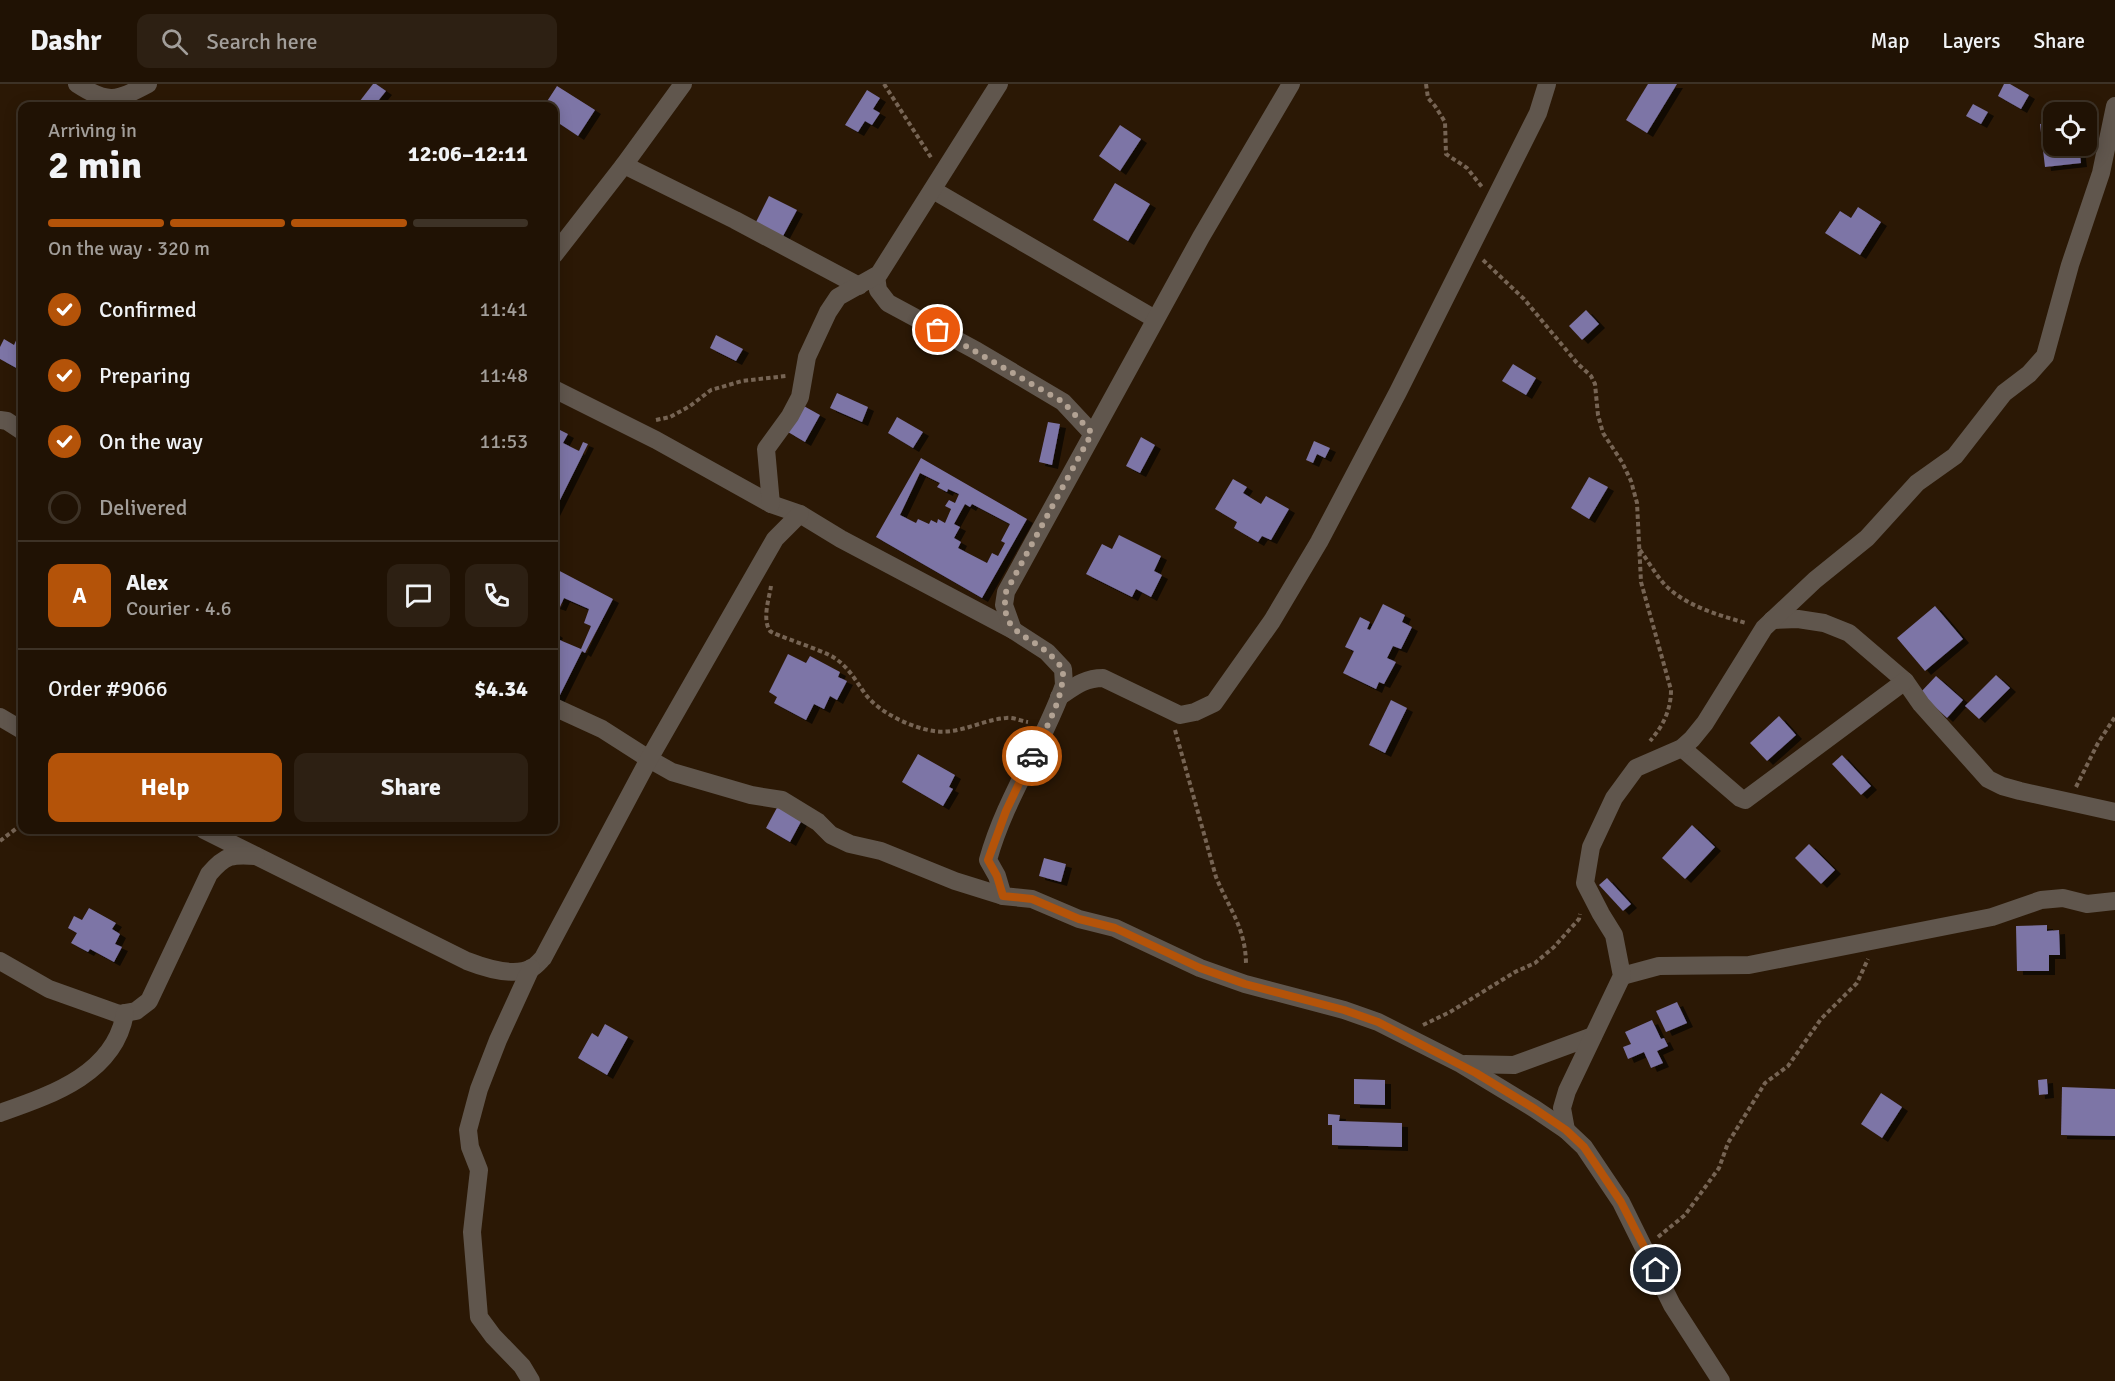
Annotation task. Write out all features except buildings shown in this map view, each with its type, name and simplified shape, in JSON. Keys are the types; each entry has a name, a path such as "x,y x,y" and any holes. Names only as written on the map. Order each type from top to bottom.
{"street":[{"path":"77,84 104,102"},
{"path":"108,102 148,84"},
{"path":"558,250 683,84"},
{"path":"771,504 766,449 790,416 800,397 807,357 828,312 838,297 876,276 999,84"},
{"path":"1013,630 1004,605 1006,592 1201,237 1291,84"},
{"path":"1059,697 1081,682 1103,678 1180,715 1195,712 1214,703 1272,621 1319,542 1367,452 1538,113 1547,84"},
{"path":"1566,1130 1562,1108 1567,1091 1622,976 1614,935 1585,883 1591,847 1614,798 1635,768 1682,748 1705,723 1768,624 1815,580 1867,538 1917,483 1955,456 2004,393 2029,374 2045,356 2070,265 2108,178 2115,106"},
{"path":"624,165 735,220 859,286"},
{"path":"938,182 1155,319"},
{"path":"876,276 878,290 888,303 977,351 1063,402 1092,433"},
{"path":"558,391 634,429 771,504 800,514 841,539 1013,630 1047,652 1063,669 1064,685 1006,811 988,860 997,876 1003,896"},
{"path":"0,420 7,421 18,428"},
{"path":"531,1381 522,1366 493,1336 479,1317 472,1232 478,1170 470,1147 468,1130 479,1089 498,1040 531,968 543,958 649,759 775,539 800,514"},
{"path":"1768,624 1798,619 1824,623 1849,633 1905,681 1921,704 1988,780 2020,791 2115,812"},
{"path":"1682,748 1744,800 1905,681"},
{"path":"558,709 602,729 672,772 751,795 782,800 818,822 831,835 850,844 881,851 955,881 1003,896 1032,899 1079,919 1115,928 1200,968 1245,984 1344,1010 1378,1022 1461,1064 1535,1109 1566,1130 1584,1147 1621,1202 1672,1305 1721,1381"},
{"path":"0,717 18,728"},
{"path":"212,834 467,961 490,970 512,971 531,968"},
{"path":"0,962 49,988 103,1009 119,1014 136,1011 149,1001 209,874 220,860 236,855 258,856"},
{"path":"1622,976 1659,966 1749,965 1992,917 2041,900 2063,898 2087,904 2115,901"},
{"path":"0,1113 70,1086 90,1071 116,1040 123,1025 125,1012"},
{"path":"1461,1064 1514,1065 1593,1036"}],"path":[{"path":"884,84 938,182"},
{"path":"1426,84 1428,98 1444,122 1446,154 1467,168 1493,202"},
{"path":"1470,249 1524,299 1577,363 1591,376 1595,384 1598,415 1603,433 1631,481 1637,503 1641,582 1671,690 1671,704 1663,723 1643,749 1635,768"},
{"path":"634,429 670,417 690,406 711,390 742,381 795,374 806,368"},
{"path":"1640,550 1665,584 1680,598 1726,618 1768,624"},
{"path":"772,580 766,616 768,628 774,634 809,645 847,667 867,696 884,711 934,731 959,730 1008,717 1047,724"},
{"path":"1170,711 1215,877 1239,923 1246,951 1245,984"},
{"path":"2069,801 2098,742 2115,717"},
{"path":"0,841 18,827"},
{"path":"1405,1035 1450,1012 1515,972 1535,963 1554,947 1579,919 1585,883"},
{"path":"1647,1252 1661,1233 1685,1215 1714,1176 1728,1143 1765,1083 1788,1066 1821,1019 1857,983 1876,940"}],"way so far":[{"path":"938,330 1063,402 1092,433 1006,592 1004,605 1013,630 1047,652 1063,669 1064,685 1032,756"}],"route":[{"path":"1032,756 1006,811 988,860 997,876 1003,896 1032,899 1079,919 1115,928 1200,968 1245,984 1344,1010 1378,1022 1413,1038 1476,1073 1566,1130 1584,1147 1621,1202 1656,1270"}]}
